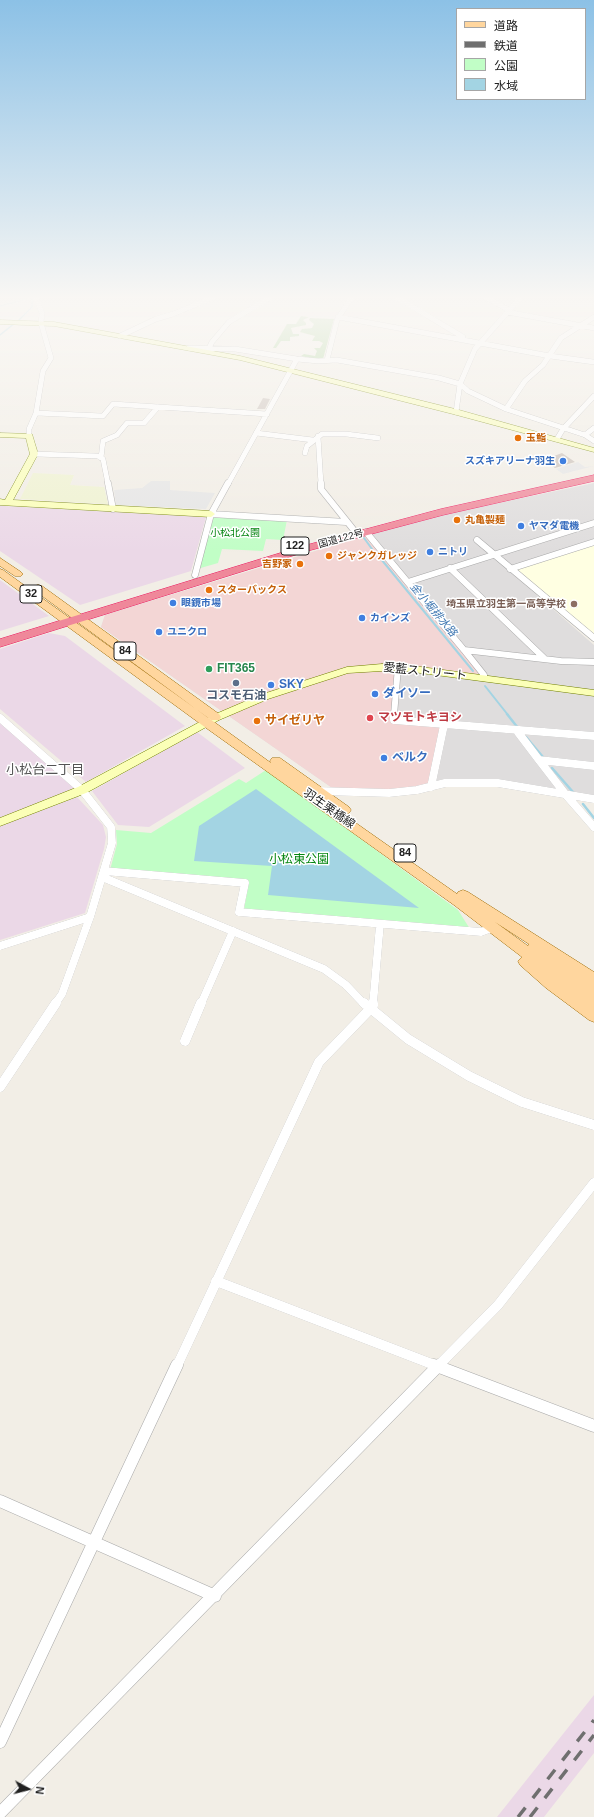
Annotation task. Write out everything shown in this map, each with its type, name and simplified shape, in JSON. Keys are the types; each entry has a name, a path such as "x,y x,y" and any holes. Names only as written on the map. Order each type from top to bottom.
{"highway":[{"name":"国道122号","path":"0,643 70,617 195,575 350,526 594,472"},
{"name":"国道122号","path":"0,636 366,532 492,500 594,478"}],"main road":[{"name":"32","path":"0,561 70,617"},
{"name":"32","path":"0,572 70,617"},
{"name":"羽生栗橋線","path":"70,617 461,899 594,991"},
{"name":"羽生栗橋線","path":"211,720 319,791 594,1003"},
{"path":"461,899 489,929 551,984 594,1016"},
{"path":"461,899 594,978"}],"street":[{"path":"41,383 36,413 29,429 29,436 34,454 4,502 211,514 350,526"},
{"path":"195,575 211,514 285,383"},
{"path":"342,383 594,450"},
{"path":"456,383 460,384 473,394 506,409 585,435 594,441"},
{"path":"506,409 524,383"},
{"path":"456,412 460,384"},
{"path":"557,440 563,429 594,396"},
{"path":"36,413 99,417 105,415 113,404 267,414"},
{"path":"113,509 101,458 103,441 117,435 127,423 144,423 158,407"},
{"path":"585,435 594,428"},
{"path":"256,433 316,438"},
{"path":"0,434 29,436"},
{"path":"305,453 307,446 322,434 346,434 378,438"},
{"path":"316,438 321,489 350,526"},
{"path":"80,456 84,447"},
{"path":"34,454 98,456 101,458"},
{"path":"408,582 594,523"},
{"path":"366,532 464,650 484,675 484,678"},
{"path":"477,540 594,638"},
{"path":"510,569 594,542"},
{"path":"450,568 545,659"},
{"path":"464,650 577,662 594,662"},
{"name":"愛藍ストリート","path":"0,822 82,790 211,720 264,697 347,670 382,667 398,668 594,693"},
{"path":"398,668 394,720 594,736"},
{"path":"0,718 82,790 111,827 112,844 90,917 62,994 0,1087"},
{"path":"431,787 444,725"},
{"path":"517,730 566,795 594,827"},
{"path":"540,760 594,766"},
{"path":"319,791 389,793 431,787 445,783 498,783 594,799"},
{"path":"103,874 245,883 239,912 481,932 489,929"},
{"path":"103,874 324,969 346,985 369,1009 408,1039 470,1076 522,1102 594,1125"},
{"path":"0,946 90,917"},
{"path":"0,1742 319,1062 372,1006 380,924"},
{"path":"185,1041 233,931"},
{"path":"0,1813 215,1596 498,1305 594,1183"},
{"path":"216,1280 594,1426"},
{"path":"0,1502 92,1544 215,1596"}],"shaded area":[{"path":"578,462 585,467 594,466 563,474 556,469"},
{"path":"33,473 74,475 70,485 104,487 108,504 20,499"},
{"path":"151,481 170,481 170,490 215,493 206,509 116,505 114,490 142,488"},
{"path":"594,483 594,540 506,568 594,645 594,799 498,783 338,792 101,627 105,615 365,536 446,514"},
{"path":"0,506 206,517 191,571 80,605 0,551"},
{"path":"368,535 484,678 398,668 394,720 442,725 431,787 417,790 338,792 101,627 105,615"},
{"name":"埼玉県立羽生第一高等学校","path":"594,543 594,639 512,569"},
{"path":"0,580 49,616 0,631"},
{"path":"49,633 65,636 185,726 86,782 0,709 0,649"},
{"path":"0,723 75,789 0,818"},
{"path":"197,732 245,768 149,827 118,825 92,791"},
{"path":"77,797 103,825 106,837 104,849 85,913 0,940 0,826"},
{"path":"594,1695 594,1753 544,1817 497,1817"}],"green space":[{"name":"小松北公園","path":"213,516 287,520 283,540 266,539 263,551 222,549 218,563 197,569"},
{"name":"小松東公園","path":"266,770 458,910 470,929 244,909 249,881 110,870 117,844 116,830 151,833 239,779 246,783"}],"water":[{"path":"256,789 419,908 268,895 272,866 194,861 199,826"}],"building":[{"path":"263,398 270,399 265,409 257,409"},
{"name":"スズキアリーナ羽生","path":"562,453 575,462 555,468 548,463 554,456"}],"waterway":[{"name":"金小堀排水路","path":"364,538 372,549"},
{"name":"金小堀排水路","path":"381,559 473,671"},
{"name":"金小堀排水路","path":"485,686 508,715"},
{"name":"金小堀排水路","path":"507,714 518,728"},
{"name":"金小堀排水路","path":"526,737 543,757"},
{"name":"金小堀排水路","path":"552,768 573,792"},
{"name":"金小堀排水路","path":"583,804 594,818"}],"railway":[{"path":"518,1817 594,1720"},
{"path":"530,1817 594,1735"}],"place":[{"name":"玉鮨","path":"518,438"},
{"name":"スズキアリーナ羽生","path":"563,461"},
{"name":"丸亀製麺","path":"457,520"},
{"name":"ヤマダ電機","path":"521,526"},
{"name":"ニトリ","path":"430,552"},
{"name":"ジャンクガレッジ","path":"329,556"},
{"name":"吉野家","path":"300,564"},
{"name":"スターバックス","path":"209,590"},
{"name":"眼鏡市場","path":"173,603"},
{"name":"埼玉県立羽生第一高等学校","path":"574,604"},
{"name":"カインズ","path":"362,618"},
{"name":"ユニクロ","path":"159,632"},
{"name":"FIT365","path":"209,669"},
{"name":"コスモ石油","path":"236,683"},
{"name":"SKY","path":"271,685"},
{"name":"ダイソー","path":"375,694"},
{"name":"マツモトキヨシ","path":"370,718"},
{"name":"サイゼリヤ","path":"257,721"},
{"name":"ベルク","path":"384,758"}],"district":[{"name":"小松台二丁目","path":"45,770"}]}
